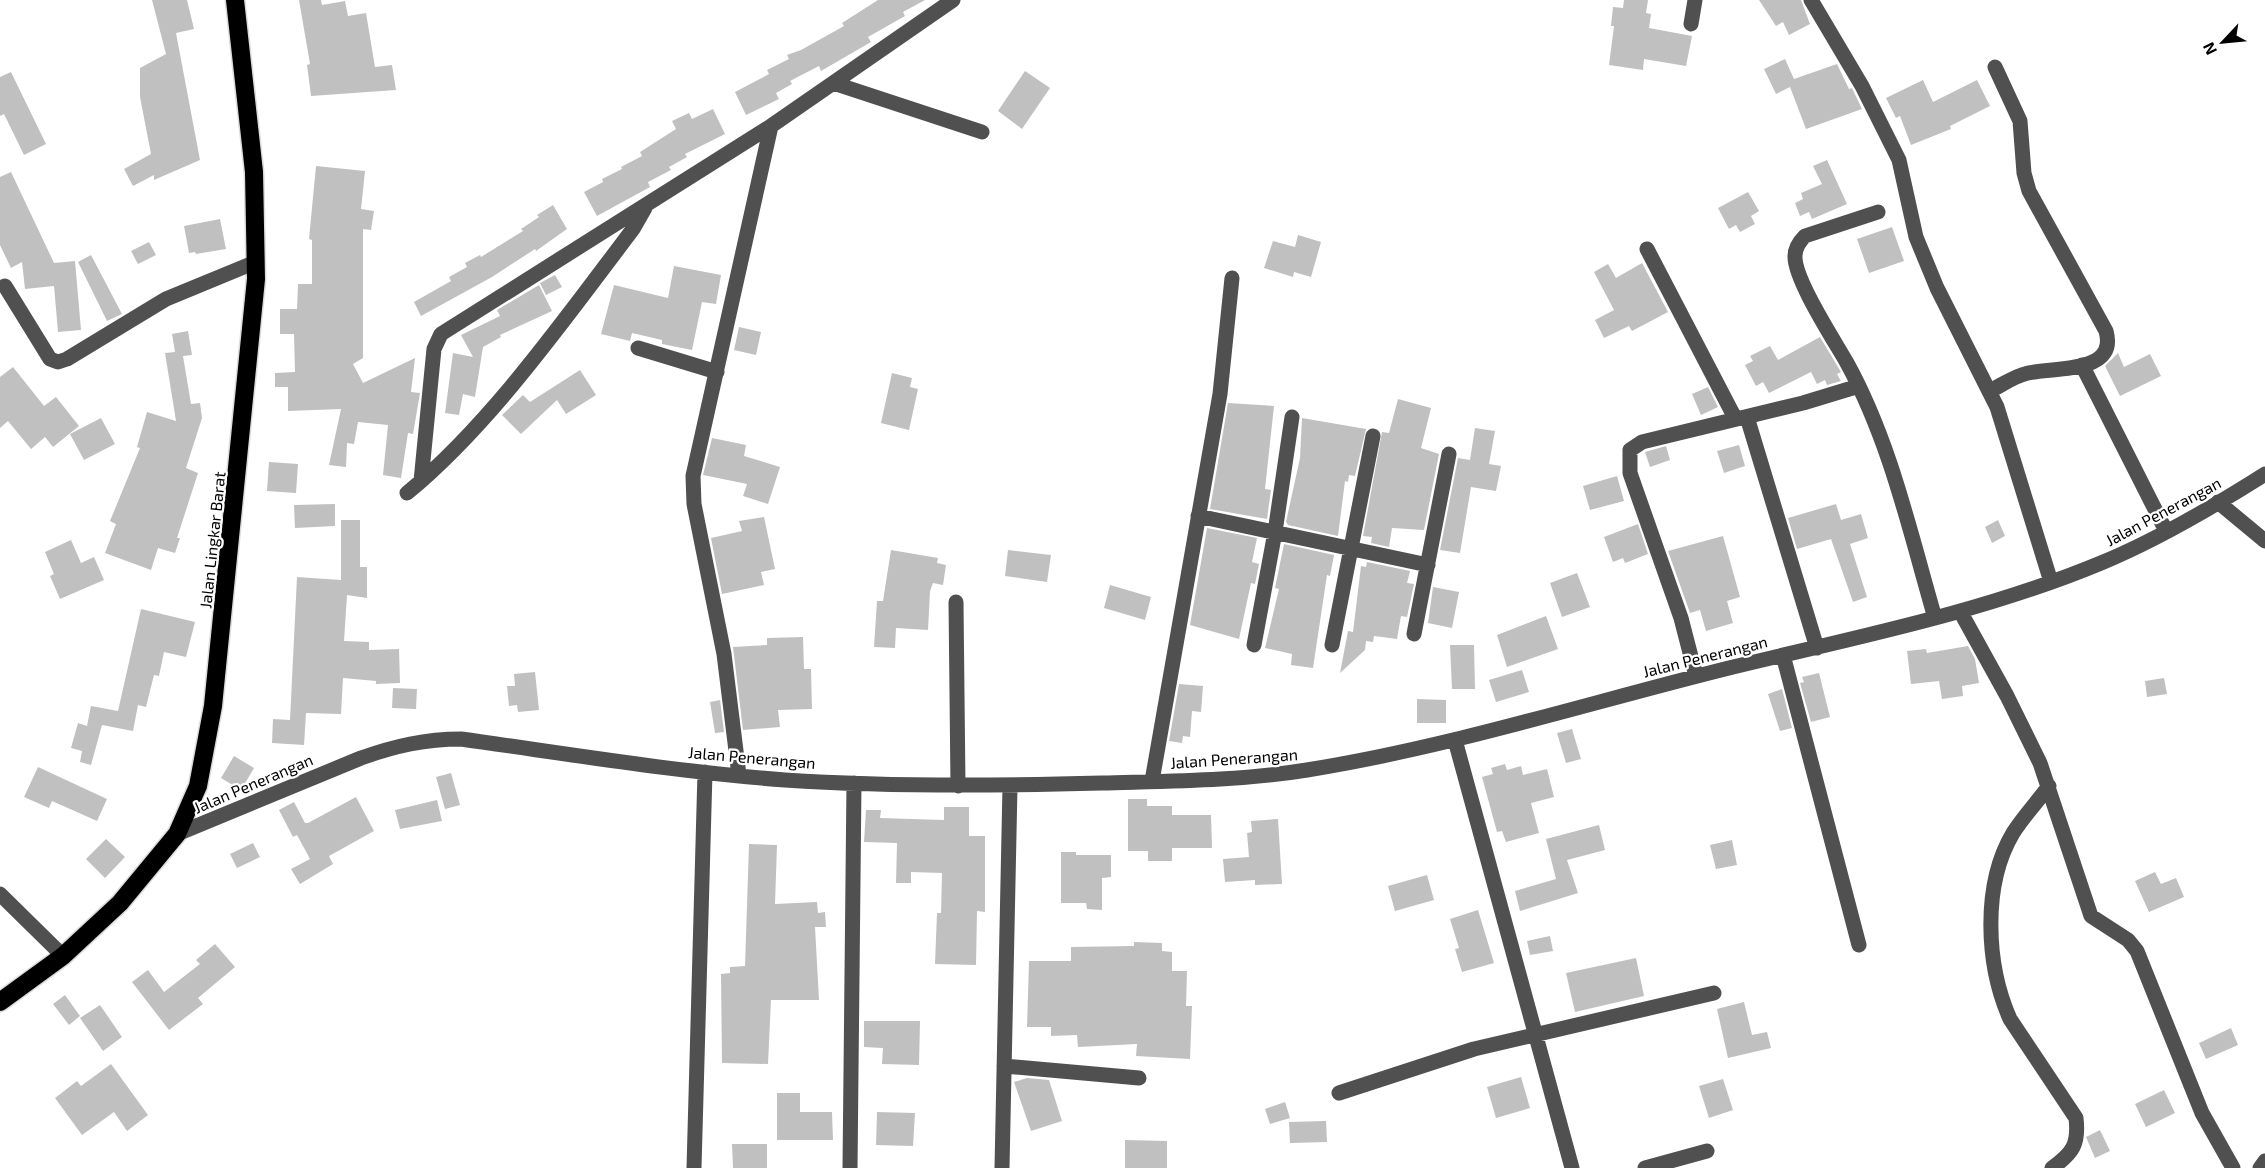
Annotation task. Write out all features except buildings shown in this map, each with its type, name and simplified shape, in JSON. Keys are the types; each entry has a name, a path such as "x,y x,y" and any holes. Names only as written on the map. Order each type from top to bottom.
{"highway":[{"name":"Jalan Lingkar Barat","path":"0,1002 63,956 120,903 177,834 198,786 213,706 245,411 256,262 254,172 235,0"}],"street":[{"path":"421,481 434,349 438,337 771,126 953,0"},
{"path":"1691,24 1695,0"},
{"path":"1811,0 1862,86 1892,145 1903,175 1916,237 1925,262 1990,391 2003,423 2051,582"},
{"path":"1990,391 2026,374 2091,364 2102,357 2108,338 2029,191 2024,173 2020,121 1995,67"},
{"path":"833,83 982,132"},
{"path":"740,775 724,654 694,504 693,476 771,126"},
{"path":"407,493 441,465 509,387 628,236 646,205"},
{"path":"1878,212 1805,236 1799,242 1794,257 1805,287 1859,386 1883,447 1935,618"},
{"path":"1647,249 1741,417 1817,648"},
{"path":"5,286 47,354 58,362 67,359 166,299 256,262"},
{"path":"1152,781 1220,394 1232,278"},
{"path":"638,348 717,372"},
{"path":"2082,365 2166,531"},
{"path":"1696,676 1681,618 1630,473 1630,450 1642,442 1859,386"},
{"path":"1254,645 1275,532 1292,417"},
{"path":"1332,645 1373,436"},
{"path":"1414,634 1449,454"},
{"name":"Jalan Penerangan","path":"177,834 361,758 390,748 435,739 461,739 705,772 854,783 1010,786 1218,780 1285,773 1455,740 1696,676 1960,611 2051,582 2103,562 2166,531 2265,474"},
{"path":"2218,502 2265,541"},
{"path":"1198,516 1428,565"},
{"path":"956,602 958,786"},
{"path":"1960,611 2007,696 2049,786 2091,916 2128,940 2137,951 2202,1113 2233,1168"},
{"path":"1783,655 1859,945"},
{"path":"1455,740 1534,1036 1572,1168"},
{"path":"694,1168 705,772"},
{"path":"850,1168 854,783"},
{"path":"1004,1165 1010,786"},
{"path":"2049,786 2013,834 1997,874 1990,915 1998,980 2004,1006 2010,1019 2076,1118 2078,1137 2073,1149 2052,1168"},
{"path":"0,894 63,956"},
{"path":"1339,1093 1442,1058 1714,993"},
{"path":"1004,1066 1139,1078"},
{"path":"1645,1168 1707,1151"},
{"path":"2260,1168 2265,1161"}]}
